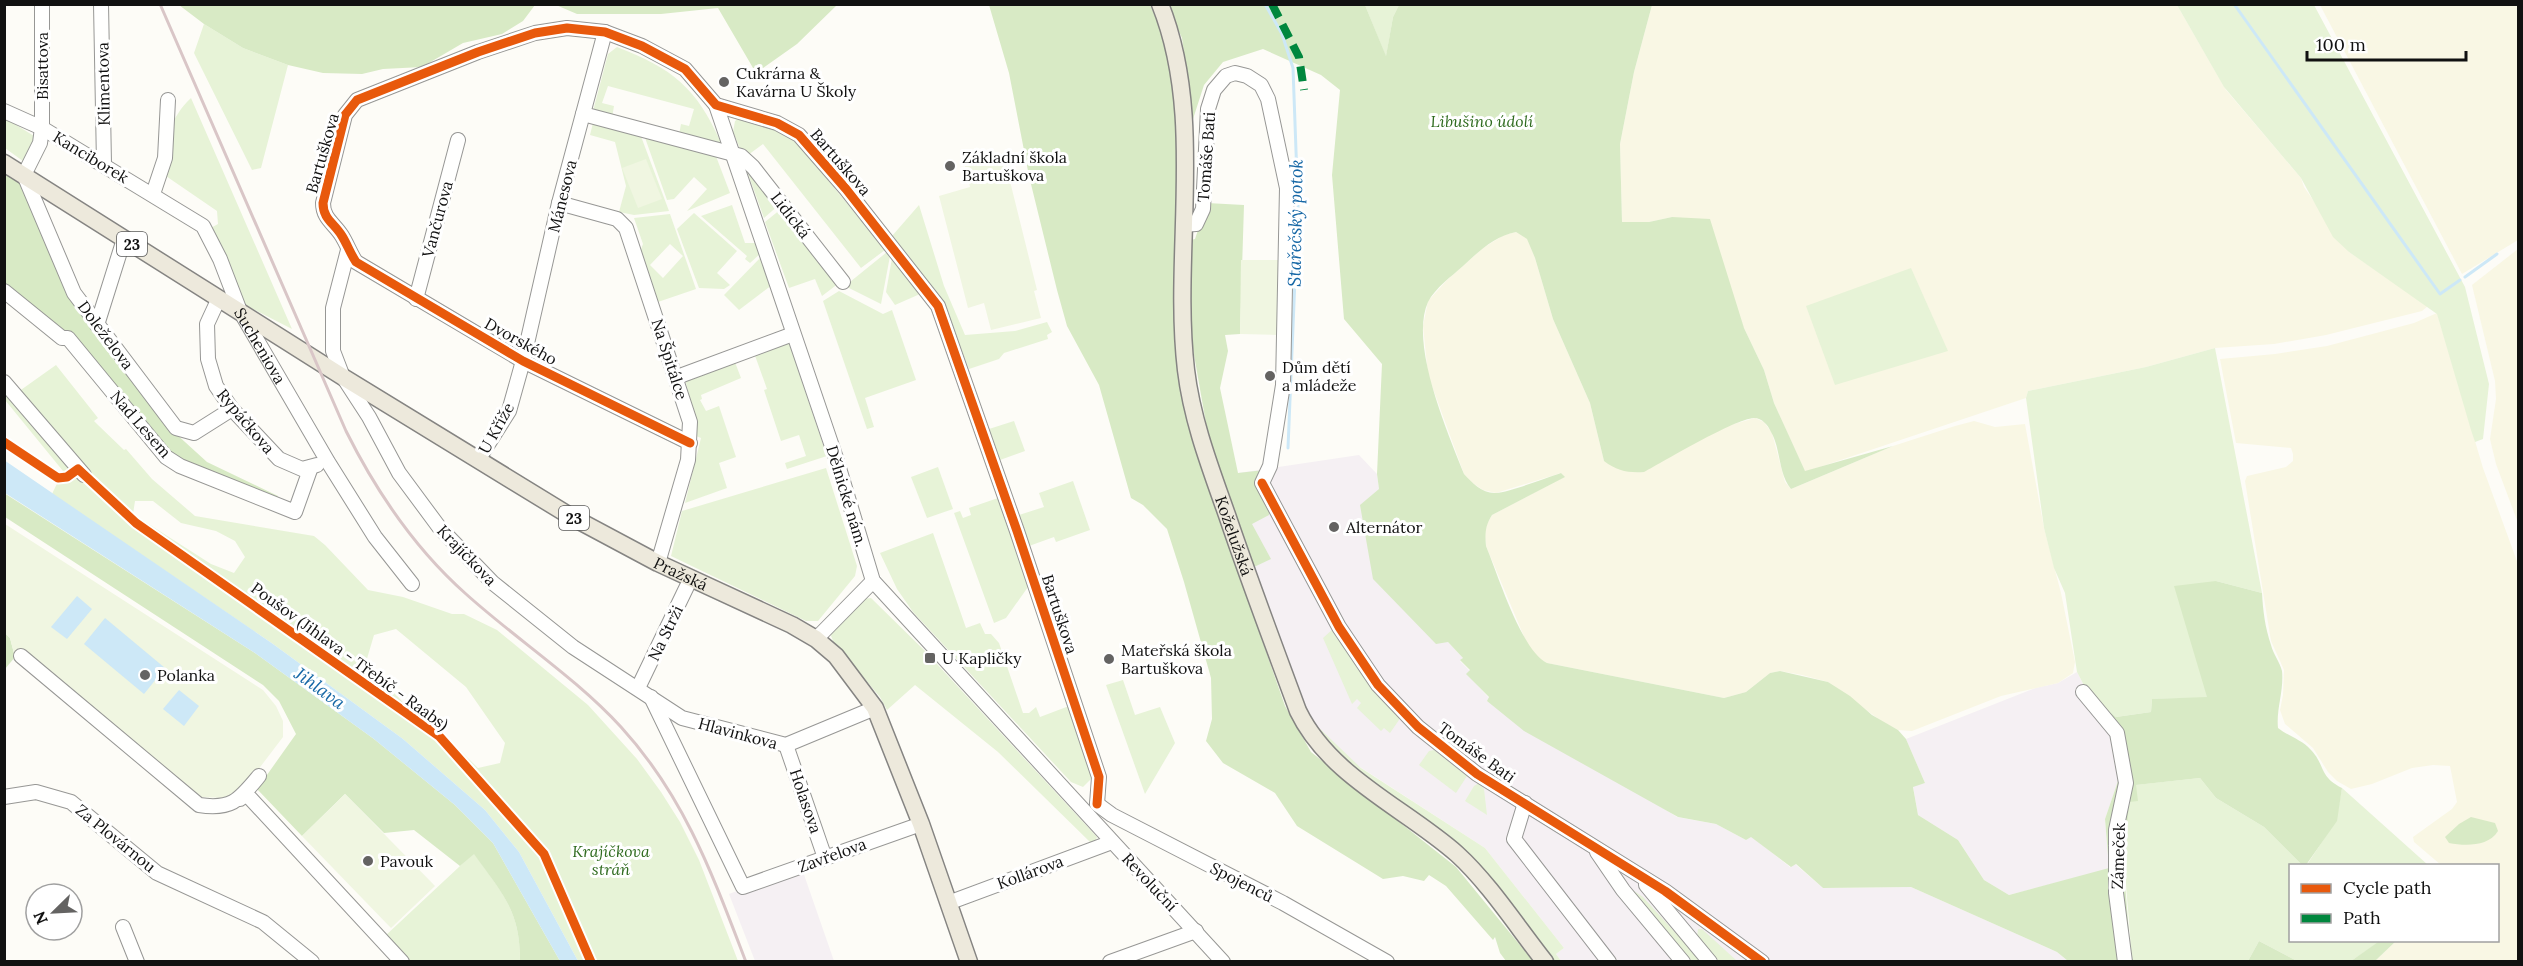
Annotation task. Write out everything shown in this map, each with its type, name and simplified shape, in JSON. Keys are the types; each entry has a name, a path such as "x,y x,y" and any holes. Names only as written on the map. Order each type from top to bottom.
{"main road":[{"name":"Koželužská","path":"1160,4 1172,42 1181,92 1185,170 1182,327 1194,412 1252,588 1302,721 1315,740 1344,768 1462,859 1545,962"},
{"name":"Sucheniova","path":"4,163 240,311"},
{"name":"Pražská","path":"240,311 570,516 658,563 767,612 816,639 836,656 850,671 875,708 921,824 969,962"}],"street":[{"name":"Bisattova","path":"42,4 46,131"},
{"name":"Klimentova","path":"101,4 104,164"},
{"name":"Bartuškova","path":"348,250 341,234 332,226 323,212 323,203 345,115 357,100 478,52 535,33 567,28 604,32 642,46 685,69 716,105 777,123 799,135 846,189 938,306 1017,531 1099,777 1097,804"},
{"name":"Mánesova","path":"524,362 559,203 604,32"},
{"name":"Tomáše Bati","path":"1184,225 1196,224 1203,209 1208,109 1214,90 1226,76 1235,73 1247,76 1261,85 1268,99 1287,188 1282,385 1270,466 1262,483 1339,627 1378,685 1441,747 1477,774 1665,891 1754,959"},
{"path":"153,194 165,158 168,100"},
{"name":"Lidická","path":"716,105 734,153"},
{"path":"4,111 46,131"},
{"name":"Lidická","path":"584,114 741,156 843,282"},
{"name":"Kanciborek","path":"24,175 46,131 153,194 203,226 220,259 240,311"},
{"name":"Vančurova","path":"416,299 458,140"},
{"name":"Dělnické nám.","path":"734,153 836,458 873,581"},
{"name":"Doleželova","path":"24,175 45,230 74,293 176,428 194,433 232,409"},
{"name":"Na Špitálce","path":"559,203 617,219 626,228 677,376 690,422 688,460 658,563"},
{"path":"96,325 124,239"},
{"name":"Dvorského","path":"348,250 356,262 524,362 690,443"},
{"name":"Krajíčkova","path":"348,250 333,308 333,351 343,377 369,417 399,473 438,527 493,583 573,647 638,688"},
{"name":"Nad Lesem","path":"4,291 62,338 68,338 166,457 180,466 296,512 311,467"},
{"name":"Rypáčkova","path":"219,298 207,324 208,358 216,386 232,409 279,459 302,469 328,462"},
{"name":"Sucheniova","path":"240,311 328,462 375,537 412,584"},
{"path":"677,376 794,334"},
{"name":"U Kříže","path":"478,460 509,411 524,362"},
{"path":"4,382 84,475"},
{"name":"Na Strži","path":"638,688 691,578"},
{"path":"816,639 873,581 1086,814 1097,804"},
{"path":"21,656 199,805 223,806 244,795 250,798 402,962"},
{"name":"Hlavinkova","path":"638,688 682,718 786,745 875,708"},
{"name":"Zámeček","path":"2083,692 2117,733 2126,783 2116,830 2116,893 2126,962"},
{"name":"Zavřelova","path":"651,697 743,887 921,824"},
{"name":"Holasova","path":"786,745 825,858"},
{"path":"240,799 259,776"},
{"name":"Za Plovárnou","path":"4,797 36,792 70,802 157,873 263,922 312,962"},
{"path":"1525,803 1514,839 1609,962"},
{"name":"Spojenců","path":"1097,804 1112,816 1283,903 1387,962"},
{"name":"Revoluční","path":"1086,814 1223,962"},
{"name":"Kollárova","path":"948,903 1112,842"},
{"path":"1592,845 1623,890 1683,962"},
{"name":"Tomáše Bati","path":"1639,876 1710,962"},
{"path":"123,927 137,962"},
{"path":"1110,962 1196,931"}],"shaded area":[{"path":"1652,5 2177,5 2226,90 2301,178 2304,187 2349,252 2428,306 2422,311 2326,335 2274,344 2215,348 2146,367 2028,391 2026,398 1805,472 1774,403 1764,370 1744,328 1672,217 1649,222 1622,223 1620,144 1634,72"},
{"path":"2320,5 2518,5 2518,240 2462,274"},
{"path":"1516,232 1527,238 1535,258 1553,319 1590,403 1604,461 1755,418 1764,422 1772,433 1785,482 1791,489 1893,446 1955,426 1974,421 1995,427 2025,424 2044,528 2061,593 2075,662 2073,673 2058,683 2001,696 1912,731 1898,730 1884,723 1828,682 1802,675 1780,671 1770,673 1746,692 1724,698 1547,663 1537,658 1527,644 1486,546 1485,533 1492,515 1564,477 1561,473 1496,493 1483,490 1471,482 1464,474 1428,375 1423,326 1428,301 1447,280 1483,248 1504,235"},
{"path":"2518,249 2518,523 2496,464 2490,439 2496,399 2495,381 2472,285"},
{"path":"2437,313 2483,468 2518,564 2518,961 2375,961 2395,942 2499,942 2499,864 2440,864 2414,842 2413,837 2452,809 2457,802 2450,766 2433,765 2412,768 2372,784 2351,789 2337,781 2328,772 2313,748 2285,724 2280,710 2284,670 2271,641 2245,481 2247,476 2286,467 2293,461 2293,454 2291,448 2236,443 2220,359 2327,346 2414,323"},
{"path":"1359,455 1377,474 1379,489 1448,642 1463,658 1460,661 1470,671 1467,674 1489,698 1677,817 1716,824 1746,840 1751,836 1790,867 1795,864 1823,888 1911,887 2057,952 2068,961 1561,961 1556,954 1564,948 1485,848 1357,765 1292,702 1256,598 1238,473"},
{"path":"2077,672 2110,736 2118,781 2105,819 2109,869 2009,895 1984,880 1958,840 1918,815 1913,786 1925,783 1906,739 2035,688 2058,683"},
{"path":"801,866 834,961 755,961 729,894"}],"green space":[{"path":"837,4 797,44 756,73 718,8 661,14 577,14 556,5"},
{"path":"179,5 535,5 523,21 502,34 463,43 422,67 383,69 362,74 323,73 288,65 243,48 204,24"},
{"path":"989,5 1150,5 1166,42 1177,120 1175,277 1206,479 1285,706 1311,752 1456,867 1533,961 1506,961 1500,953 1495,937 1493,940 1446,886 1429,875 1424,881 1403,876 1383,879 1297,826 1275,793 1223,763 1206,741 1212,719 1211,678 1184,582 1167,529 1143,505 1131,498 1099,385 1067,326 1029,176 1009,73"},
{"name":"Libušino údolí","path":"1167,5 1365,5 1386,56 1393,17 1399,5 1652,5 1634,72 1620,144 1622,222 1649,222 1672,217 1710,219 1744,328 1764,370 1774,403 1805,471 1893,446 1791,489 1784,476 1777,446 1770,429 1762,421 1754,418 1731,425 1644,472 1628,472 1613,467 1604,461 1590,403 1553,319 1527,239 1516,232 1494,241 1449,278 1431,297 1423,320 1423,341 1441,413 1464,474 1471,481 1482,490 1496,493 1519,488 1561,473 1565,477 1492,515 1486,534 1486,546 1511,610 1519,628 1537,655 1547,663 1724,698 1746,692 1770,673 1780,671 1828,682 1850,696 1872,715 1898,730 1906,739 1925,783 1913,787 1918,815 1958,840 1984,880 2009,895 2109,868 2105,819 2118,781 2110,736 2089,695 2116,717 2151,712 2152,699 2207,697 2174,586 2216,581 2262,593 2267,632 2282,671 2278,728 2307,746 2329,779 2342,788 2337,821 2307,864 2301,864 2264,827 2216,798 2200,778 2136,785 2138,801 2129,802 2124,871 2131,957 2134,961 2068,961 2057,952 1911,887 1823,888 1796,864 1791,867 1751,837 1746,840 1716,824 1678,817 1524,731 1487,701 1489,697 1466,674 1470,670 1460,660 1463,658 1448,642 1436,644 1373,579 1360,505 1379,489 1377,474 1382,364 1344,319 1332,175 1340,90 1321,75 1263,49 1223,62 1204,85 1193,119 1182,38"},
{"path":"1365,5 1399,5 1393,17 1386,57"},
{"path":"2177,5 2314,5 2465,287 2489,384 2483,439 2475,442 2437,314 2349,252 2333,237 2301,178 2224,87"},
{"path":"204,24 243,48 288,65 261,168 252,170 194,53"},
{"path":"617,47 653,63 681,82 702,108 721,143 679,135 681,124 689,126 694,109 608,86 602,103 614,106 612,118 593,111 608,54"},
{"path":"191,98 292,329 245,305 209,229 218,224 217,211 163,174 164,153 169,133 178,114"},
{"path":"5,118 42,141 27,164 5,148"},
{"path":"739,118 772,127 787,135 800,146 885,250 861,268 763,144 744,158 733,132 735,121"},
{"path":"594,119 639,131 669,211 634,215 619,212 626,186 615,142 590,135"},
{"path":"643,132 714,151 730,193 687,211 707,189 694,177 674,199 667,200"},
{"path":"1003,153 1037,290 1034,291 1041,318 991,330 984,303 968,308 939,196 970,187 964,162"},
{"path":"646,159 662,199 638,208 622,168"},
{"path":"746,168 780,204 764,218"},
{"path":"4,173 18,181 25,189 100,336 97,338 121,369 125,367 163,422 207,462 278,496 276,499 181,461 164,447 63,333 5,285"},
{"path":"1207,203 1244,205 1240,334 1225,335 1228,351 1220,388 1238,473 1264,470 1269,494 1269,515 1252,524 1271,559 1254,567 1210,446 1190,332 1190,240 1195,239"},
{"path":"732,205 745,243 757,243 761,253 750,263 745,259 747,256 701,216"},
{"path":"919,205 944,286 965,335 1015,331 1047,322 1052,332 1047,335 1048,339 1004,353 999,359 969,369 944,307 892,236"},
{"path":"781,209 839,283 822,296 815,279 789,288 765,222"},
{"path":"694,213 737,251 717,273 730,285 724,289 699,288 677,229"},
{"path":"670,214 696,289 655,303 639,255 643,244 634,218","holes":["670,244 683,256 663,278 650,265"]},
{"path":"887,252 890,256 881,304 845,286"},
{"path":"762,256 772,285 739,310 724,295"},
{"path":"892,258 920,294 895,305 886,292"},
{"path":"1241,260 1279,260 1277,335 1240,334"},
{"path":"1911,268 1948,351 1835,385 1806,306"},
{"path":"839,291 883,314 892,310 916,380 865,398 874,427 867,429 823,301"},
{"path":"785,341 789,343 827,456 787,469 785,463 806,456 799,435 781,441 764,390 767,389 753,350"},
{"path":"2215,348 2262,593 2216,581 2207,698 2152,699 2151,712 2116,717 2089,695 2077,672 2065,593 2054,568 2044,528 2026,398 2028,391 2146,367"},
{"path":"733,357 741,378 701,395 700,400 706,411 719,406 736,457 719,463 727,488 685,503 701,438 696,436 696,422 685,379"},
{"name":"Krajíčkova stráň","path":"56,365 98,418 94,421 124,450 126,449 152,479 195,516 314,536 368,590 403,597 452,614 464,614 497,630 588,705 637,759 680,822 699,860 738,961 578,961 519,852 485,810 403,739 273,644 52,494 63,471 5,400 4,374 18,392","holes":["135,501 153,501 181,523 216,531 235,541 245,557 234,573 211,564 133,514","396,629 466,687 505,743 500,763 478,768 436,727 410,710 366,662 374,635"]},
{"path":"1014,421 1025,451 1000,460 989,429"},
{"path":"938,467 953,509 927,518 911,477"},
{"path":"826,468 857,566 855,576 818,621 806,621 671,556 682,511"},
{"path":"1073,481 1090,530 1056,542 1054,537 1029,546 1019,515 1044,507 1039,493"},
{"path":"4,493 255,653 374,739 455,805 493,843 560,961 520,961 517,928 508,903 474,854 460,866 414,830 384,833 345,794 302,836 257,789 296,734 279,701 263,685 5,517"},
{"path":"998,498 1028,587 1006,618 994,623 954,513 960,511 963,518 971,515 969,508"},
{"name":"Polanka","path":"5,524 263,690 276,706 283,721 283,737 245,787 231,798 198,797 15,657 10,638 5,633"},
{"path":"933,533 966,628 980,623 985,634 991,634 999,643 1023,713 1029,713 1036,707 1040,717 1069,706 1092,773 1091,779 1083,787 1071,782 913,612 897,589 880,553"},
{"path":"871,598 924,650 1097,837 1095,843 1090,842 998,752 915,685 887,710 880,697 834,643 831,636 834,627 861,599"},
{"path":"1333,629 1399,716 1399,720 1390,733 1384,728 1381,731 1357,708 1361,703 1357,699 1352,704 1323,638"},
{"path":"5,633 10,638 15,657 5,669"},
{"path":"1123,680 1135,715 1160,707 1175,743 1145,794 1106,685"},
{"path":"1292,702 1361,768 1485,848 1564,948 1556,954 1561,961 1544,961 1461,861 1362,784"},
{"path":"1434,750 1467,776 1456,793 1419,765 1429,751"},
{"path":"2200,778 2216,798 2264,827 2301,864 2289,864 2289,942 2380,942 2351,961 2297,961 2259,941 2248,961 2134,961 2131,957 2125,849 2129,806 2135,785"},
{"path":"1479,783 1484,789 1487,815 1465,801 1474,786"},
{"path":"2342,788 2427,864 2307,864 2336,821"},
{"name":"Pavouk","path":"345,794 435,886 391,928 302,836"},
{"path":"2471,817 2495,823 2498,831 2482,843 2462,845 2449,843 2445,837"},
{"path":"474,853 508,903 517,928 520,961 408,961 385,936"},
{"path":"1625,885 1643,897 1701,961 1692,961"},
{"path":"1698,929 1702,929 1737,961 1719,961 1697,937"},
{"path":"2259,941 2297,961 2248,961"},
{"path":"2378,942 2395,942 2375,961 2351,961"}],"water":[{"name":"Jihlava","path":"4,460 273,644 403,739 485,810 519,852 578,961 560,961 493,843 455,805 374,739 255,653 5,493"},
{"path":"77,596 92,609 67,639 51,627"},
{"path":"105,618 165,668 144,694 84,644"},
{"path":"179,690 199,706 184,726 163,709"}],"waterway":[{"name":"Stařečský potok","path":"1265,4 1282,34 1293,68 1298,206 1288,448"},
{"path":"2234,4 2440,294 2460,280"},
{"path":"2465,277 2497,254"}],"railway":[{"path":"160,4 346,431 384,498 413,539 447,576 485,611 585,692 621,727 643,754 663,781 695,838 746,962"}],"marked path":[{"path":"1272,4 1299,57 1304,90"}],"cycle path":[{"path":"690,443 523,361 356,262 342,236 327,217 323,203 345,115 357,100 478,52 535,33 567,28 605,32 642,46 685,69 716,105 777,123 799,135 846,189 938,306 1017,531 1099,777 1097,804"},
{"name":"Poušov (Jihlava - Třebíč - Raabs)","path":"4,442 58,478 67,477 78,469 136,523 439,736 544,854 591,962"},
{"path":"1262,483 1339,627 1378,685 1418,727 1477,774 1665,891 1762,962"}],"place":[{"name":"Cukrárna & Kavárna U Školy","path":"724,82"},
{"name":"Základní škola Bartuškova","path":"950,166"},
{"name":"Dům dětí a mládeže","path":"1270,376"},
{"name":"Alternátor","path":"1334,527"},
{"name":"U Kapličky","path":"930,658"},
{"name":"Mateřská škola Bartuškova","path":"1109,659"},
{"name":"Polanka","path":"145,675"},
{"name":"Pavouk","path":"368,861"}]}
